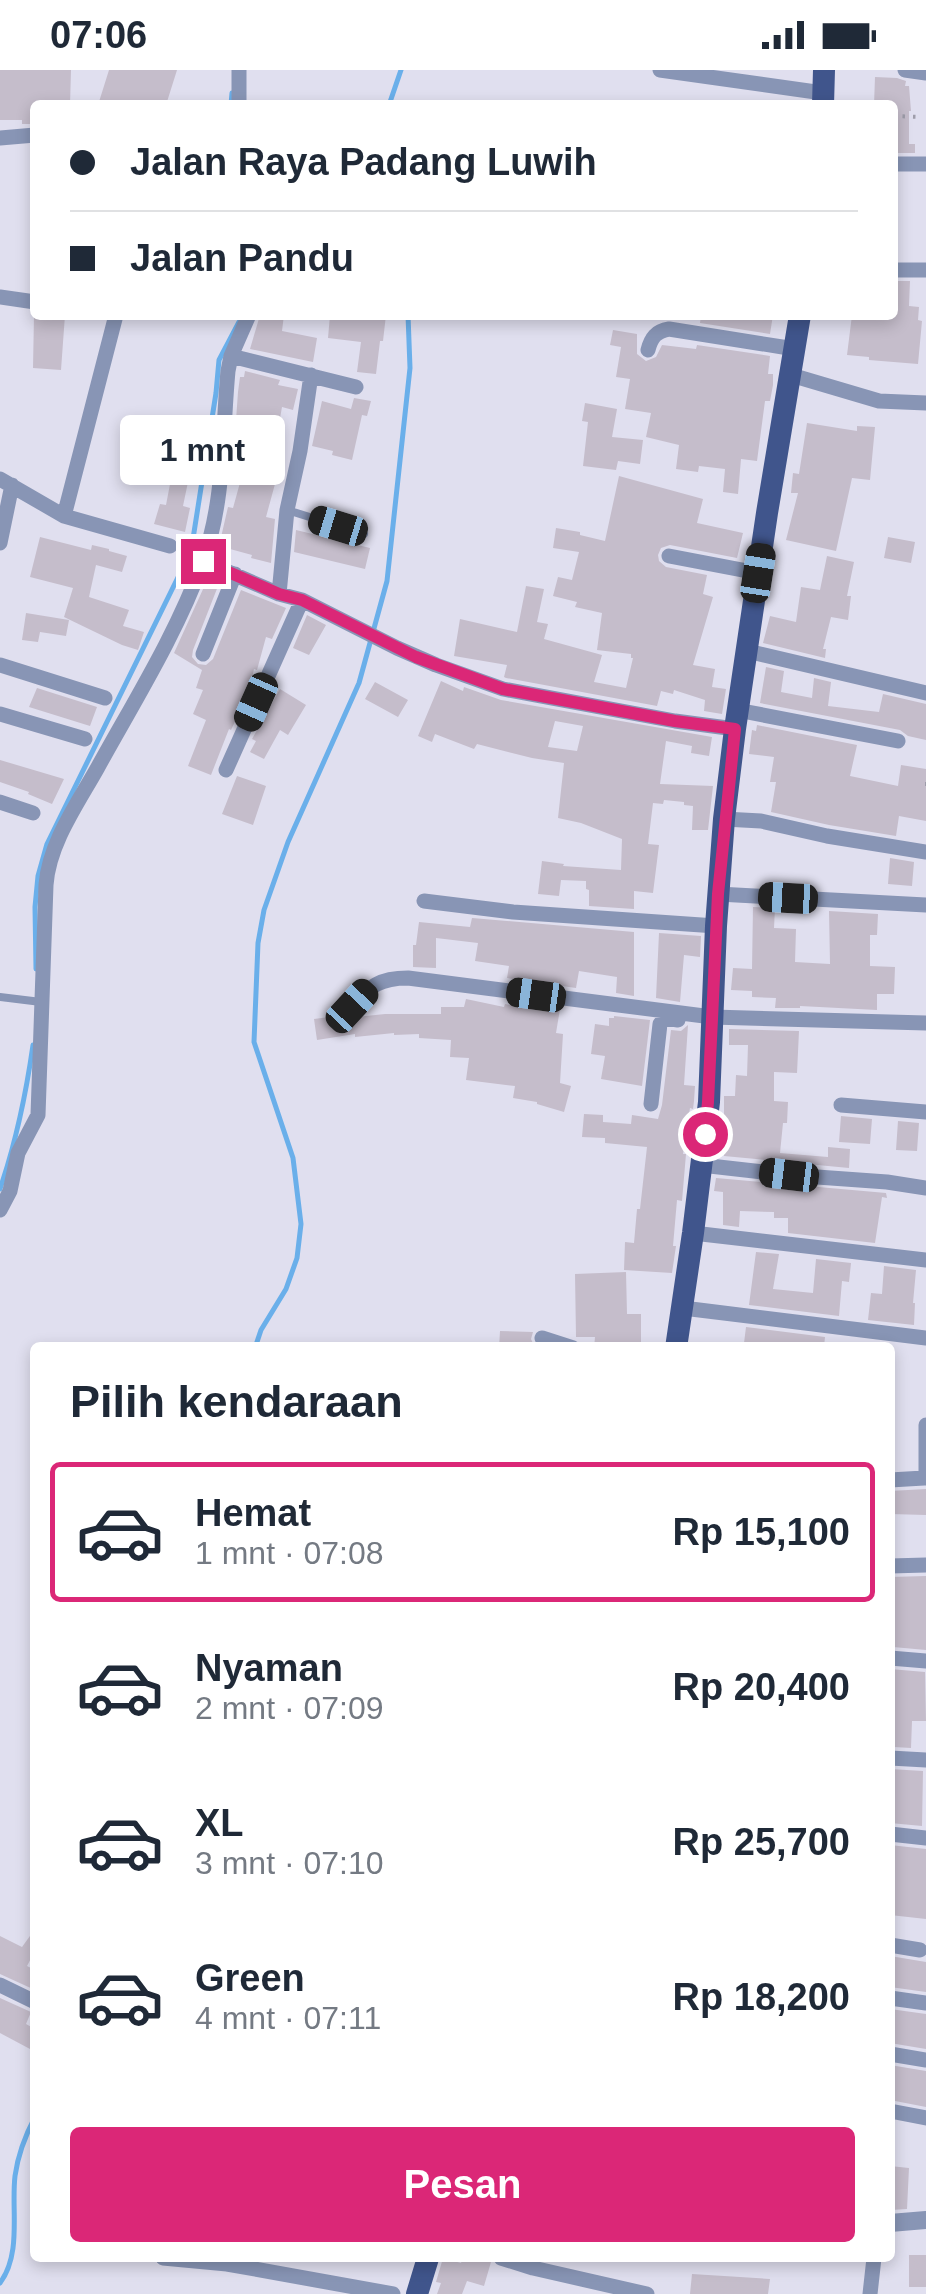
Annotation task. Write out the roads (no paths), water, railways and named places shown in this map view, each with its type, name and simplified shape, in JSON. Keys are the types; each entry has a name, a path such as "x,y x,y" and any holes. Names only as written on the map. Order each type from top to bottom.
{"main road":[{"path":"677,1342 708,1102 724,819 758,573 799,320"},
{"path":"416,2294 427,2262"}],"street":[{"path":"239,70 240,100"},
{"path":"660,70 823,89"},
{"path":"905,70 926,73"},
{"path":"0,138 30,135"},
{"path":"898,164 926,164"},
{"path":"898,270 926,270"},
{"path":"0,298 30,301"},
{"path":"64,516 115,320"},
{"path":"0,1210 10,1191 18,1153 38,1115 39,1002 50,859 176,622 203,561 222,468 231,356 247,320"},
{"path":"648,350 660,330 669,329 795,348"},
{"path":"231,356 356,388"},
{"path":"279,594 287,510 310,375"},
{"path":"791,375 879,400 926,403"},
{"path":"0,543 6,482 64,516 170,546"},
{"path":"669,556 758,573"},
{"path":"203,561 302,600 423,660 503,689 675,721 736,719 898,741"},
{"path":"203,654 235,574"},
{"path":"226,770 302,600"},
{"path":"748,651 926,694"},
{"path":"0,665 105,698"},
{"path":"0,714 85,739"},
{"path":"0,802 33,813"},
{"path":"724,819 762,822 926,852"},
{"path":"718,894 926,905"},
{"path":"424,901 513,912 716,926"},
{"path":"352,1006 380,981 408,978 712,1021"},
{"path":"651,1104 662,1020 666,1018 926,1022"},
{"path":"841,1106 926,1112"},
{"path":"701,1165 926,1188"},
{"path":"693,1233 926,1260"},
{"path":"683,1308 926,1338"},
{"path":"542,1338 554,1342"},
{"path":"895,1480 925,1478 926,1426"},
{"path":"895,1566 926,1565"},
{"path":"895,1658 926,1660"},
{"path":"895,1758 926,1760"},
{"path":"895,1835 926,1838"},
{"path":"895,1946 920,1950"},
{"path":"0,1985 30,2000"},
{"path":"895,1999 926,2003"},
{"path":"895,2055 926,2060"},
{"path":"895,2112 926,2118"},
{"path":"895,2223 926,2220"},
{"path":"206,2262 393,2294"},
{"path":"870,2294 874,2262"},
{"path":"534,2263 647,2294"}],"lane":[{"path":"287,510 364,534"},
{"path":"0,997 39,1002"}],"waterway":[{"path":"391,100 401,70"},
{"path":"231,100 232,93"},
{"path":"257,1342 286,1289 297,1258 301,1224 293,1158 254,1042 258,943 264,910 288,842 359,683 387,581 410,368 408,320"},
{"path":"36,969 35,907 47,844 192,545 219,360 239,322"},
{"path":"0,1189 20,1118 33,1045"},
{"path":"0,2283 13,2245 16,2168 30,2128"}]}
